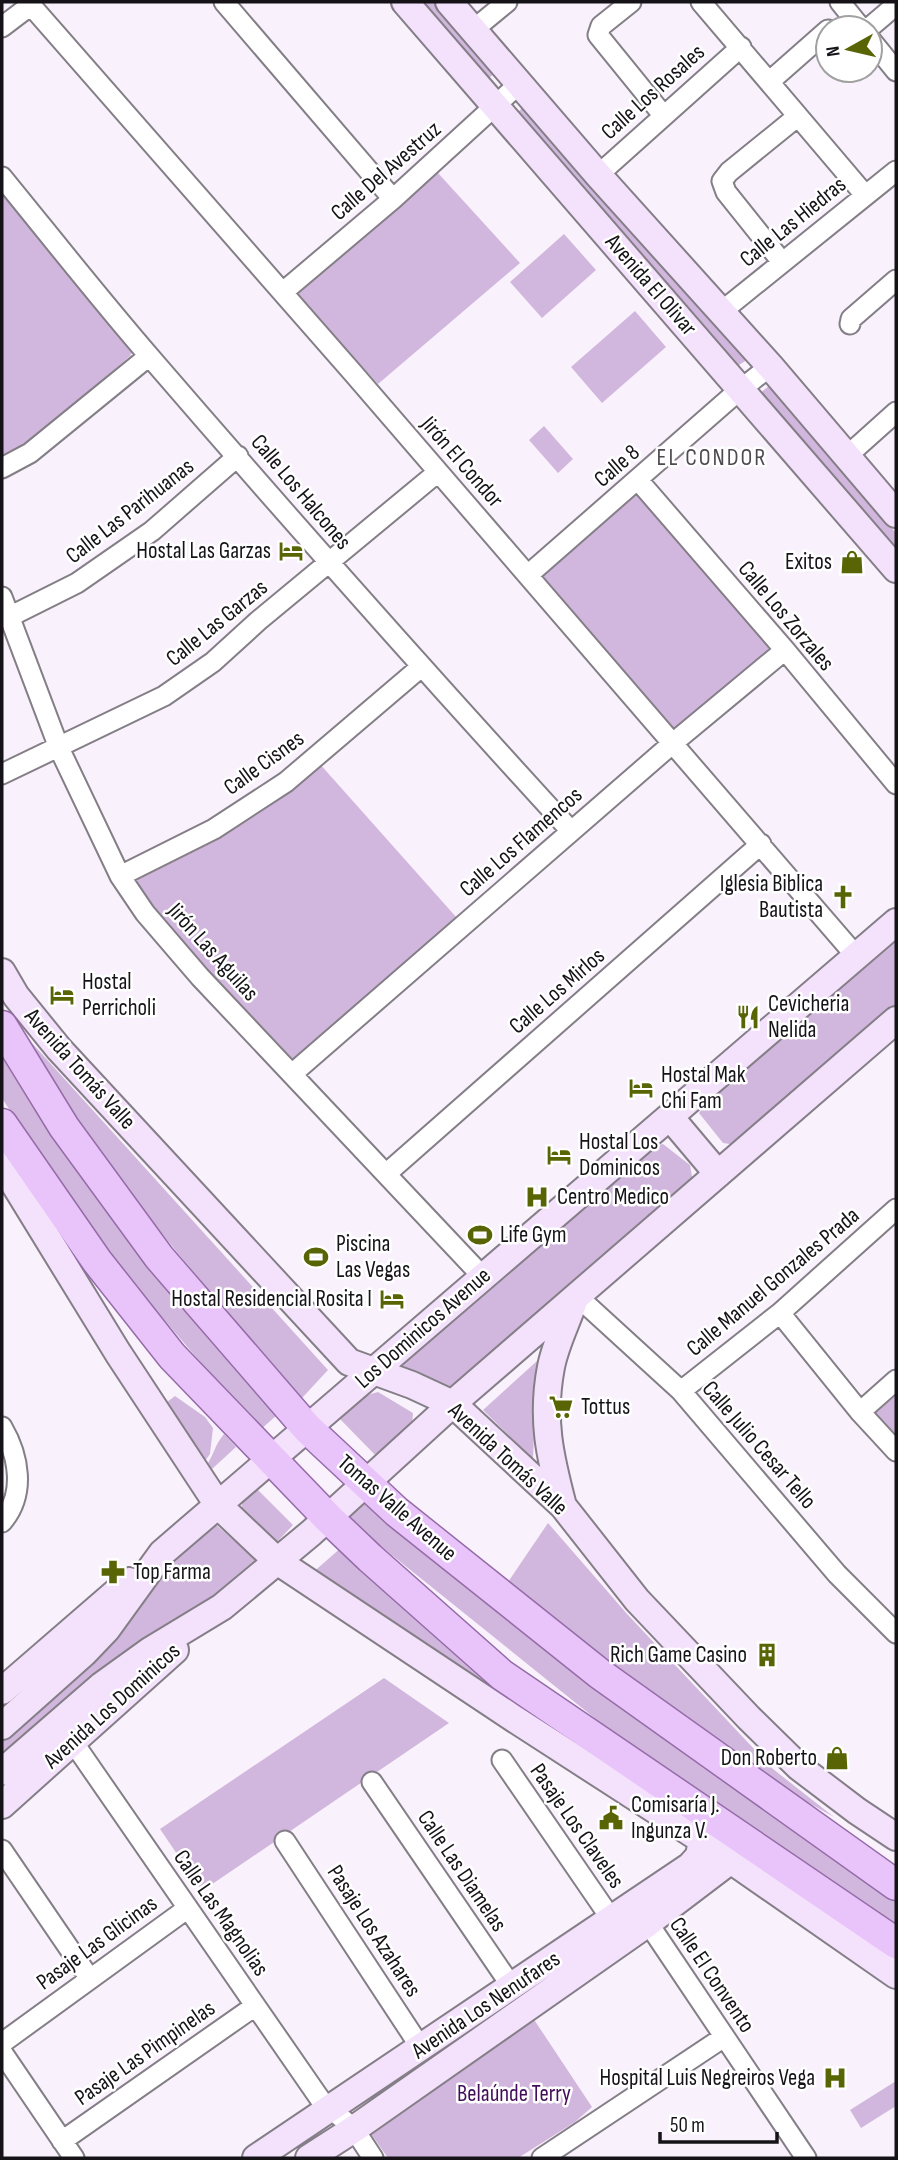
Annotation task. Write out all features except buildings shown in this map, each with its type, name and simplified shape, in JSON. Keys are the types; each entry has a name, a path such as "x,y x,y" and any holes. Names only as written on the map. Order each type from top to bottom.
{"main road":[{"name":"Avenida El Olivar","path":"405,2 896,569"},
{"name":"Avenida El Olivar","path":"449,2 598,175 770,366 896,514"},
{"name":"Los Dominicos Avenue","path":"2,1726 107,1629 162,1553 896,922"},
{"name":"Avenida Tomás Valle","path":"2,972 16,996 59,1049 349,1362 412,1385 453,1404 564,1506 637,1600 748,1718 799,1767 856,1811 896,1837"},
{"path":"2,1772 101,1686 131,1663 222,1606 277,1561 576,1296 896,1020"},
{"name":"Tomas Valle Avenue","path":"2,1026 64,1127 159,1257 307,1428 366,1484 590,1667 896,1885"},
{"path":"670,1117 718,1174"},
{"path":"2,1124 97,1261 172,1356 328,1518 502,1675 896,1943"},
{"path":"2,1164 118,1353 218,1505 277,1561 702,1840 896,1975"},
{"path":"564,1506 551,1458 545,1413 551,1365 576,1296"},
{"path":"2,1691 162,1553"},
{"name":"Avenida Los Dominicos","path":"2,1805 222,1606"},
{"name":"Avenida Los Nenufares","path":"256,2158 690,1866 699,1856 702,1840"},
{"name":"Avenida Los Nenufares","path":"309,2158 648,1923 731,1860"}],"street":[{"path":"224,2 393,199"},
{"path":"473,30 507,2"},
{"path":"631,2 601,26 598,36 663,115"},
{"path":"701,2 865,195"},
{"path":"2,27 29,3"},
{"name":"Jirón El Condor","path":"29,3 283,292 856,956"},
{"path":"769,82 814,42"},
{"name":"Calle Los Rosales","path":"598,175 741,47"},
{"path":"884,56 896,71"},
{"name":"Calle Del Avestruz","path":"283,292 393,199 520,83"},
{"path":"782,262 726,192 722,181 729,172 798,116"},
{"name":"Calle Las Hiedras","path":"721,312 896,171"},
{"name":"Calle Los Halcones","path":"2,177 149,356 328,563 571,831"},
{"path":"850,324 851,319 896,280"},
{"path":"2,468 30,453 149,356"},
{"name":"Calle 8","path":"528,575 770,366"},
{"path":"847,456 896,412"},
{"name":"Calle Las Parihuanas","path":"9,617 77,583 152,531 238,456"},
{"name":"Calle Las Garzas","path":"2,774 164,696 213,662 258,621 438,472"},
{"name":"Calle Los Zorzales","path":"638,480 896,784"},
{"name":"Jirón Las Aguilas","path":"2,597 59,748 120,876 145,914 483,1277"},
{"name":"Calle Los Flamencos","path":"292,1074 673,743 785,650"},
{"name":"Calle Cisnes","path":"120,876 214,829 286,782 421,667"},
{"name":"Calle Los Mirlos","path":"386,1174 761,844"},
{"name":"Calle Manuel Gonzales Prada","path":"681,1391 780,1313 896,1209"},
{"name":"Calle Julio Cesar Tello","path":"576,1296 681,1391 837,1574 896,1633"},
{"path":"780,1313 860,1412 896,1451"},
{"path":"860,1412 896,1380"},
{"path":"2,1427 11,1443 17,1474 17,1496 2,1522"},
{"name":"Calle Las Magnolias","path":"73,1742 320,2099 354,2129 373,2158"},
{"name":"Pasaje Los Claveles","path":"502,1760 612,1920"},
{"name":"Calle Las Diamelas","path":"372,1782 512,1987"},
{"name":"Pasaje Los Azahares","path":"285,1841 421,2048"},
{"path":"2,1850 90,1979"},
{"name":"Pasaje Las Glicinas","path":"2,2043 188,1908"},
{"name":"Calle El Convento","path":"648,1923 806,2158"},
{"name":"Pasaje Las Pimpinelas","path":"62,2141 256,2006"},
{"path":"542,2158 724,2037"},
{"path":"2,2052 74,2158"}],"green space":[{"path":"412,2 435,2 496,72 482,84"},
{"path":"523,107 750,358 731,370 512,118"},
{"path":"438,173 520,263 378,384 296,294"},
{"path":"2,191 135,346 130,356 31,441 2,459"},
{"path":"564,234 596,270 542,318 510,282"},
{"path":"635,311 666,347 602,403 571,367"},
{"path":"770,385 896,533 896,562 754,398"},
{"path":"544,426 573,459 558,473 529,440"},
{"path":"638,480 785,650 673,743 528,575"},
{"path":"319,763 457,918 294,1060 210,972 133,882 137,875"},
{"path":"896,934 896,1013 743,1146 723,1143 699,1113 706,1103"},
{"path":"22,1032 328,1370 302,1398 207,1288 116,1175 59,1096"},
{"path":"2,1053 277,1415 259,1431 121,1269 46,1168 2,1098"},
{"path":"663,1144 690,1165 693,1182 454,1389 398,1364 646,1149"},
{"path":"537,1361 533,1459 483,1410"},
{"path":"378,1392 413,1413 412,1426 379,1459 340,1419 367,1395"},
{"path":"896,1395 896,1434 875,1412"},
{"path":"175,1396 205,1417 213,1428 210,1454 205,1461 167,1402"},
{"path":"224,1434 236,1447 212,1469 208,1463"},
{"path":"257,1489 293,1525 276,1543 241,1510 243,1499"},
{"path":"364,1502 607,1699 896,1898 896,1929 648,1761 347,1519"},
{"path":"213,1522 256,1560 211,1601 2,1760 2,1737 162,1569"},
{"path":"548,1523 628,1615 773,1769 834,1817 782,1788 506,1585"},
{"path":"343,1546 524,1696 515,1707 310,1575"},
{"path":"384,1678 449,1723 202,1891 160,1829"},
{"name":"Belaúnde Terry","path":"531,2015 592,2107 575,2122 518,2158 388,2158 367,2128"},
{"path":"896,2081 896,2106 861,2128 850,2110"}],"place":[{"name":"Hostal Las Garzas","path":"291,551"},
{"name":"Exitos","path":"852,562"},
{"name":"Iglesia Biblica Bautista","path":"843,897"},
{"name":"Hostal Perricholi","path":"62,995"},
{"name":"Cevicheria Nelida","path":"748,1017"},
{"name":"Hostal Mak Chi Fam","path":"641,1088"},
{"name":"Hostal Los Dominicos","path":"559,1155"},
{"name":"Centro Medico","path":"537,1197"},
{"name":"Life Gym","path":"480,1235"},
{"name":"Piscina Las Vegas","path":"316,1257"},
{"name":"Hostal Residencial Rosita I","path":"392,1299"},
{"name":"Tottus","path":"561,1407"},
{"name":"Top Farma","path":"113,1572"},
{"name":"Rich Game Casino","path":"767,1655"},
{"name":"Don Roberto","path":"837,1758"},
{"name":"Comisaría J. Ingunza V.","path":"611,1818"},
{"name":"Hospital Luis Negreiros Vega","path":"835,2078"}],"district":[{"name":"EL CONDOR","path":"712,457"}]}
